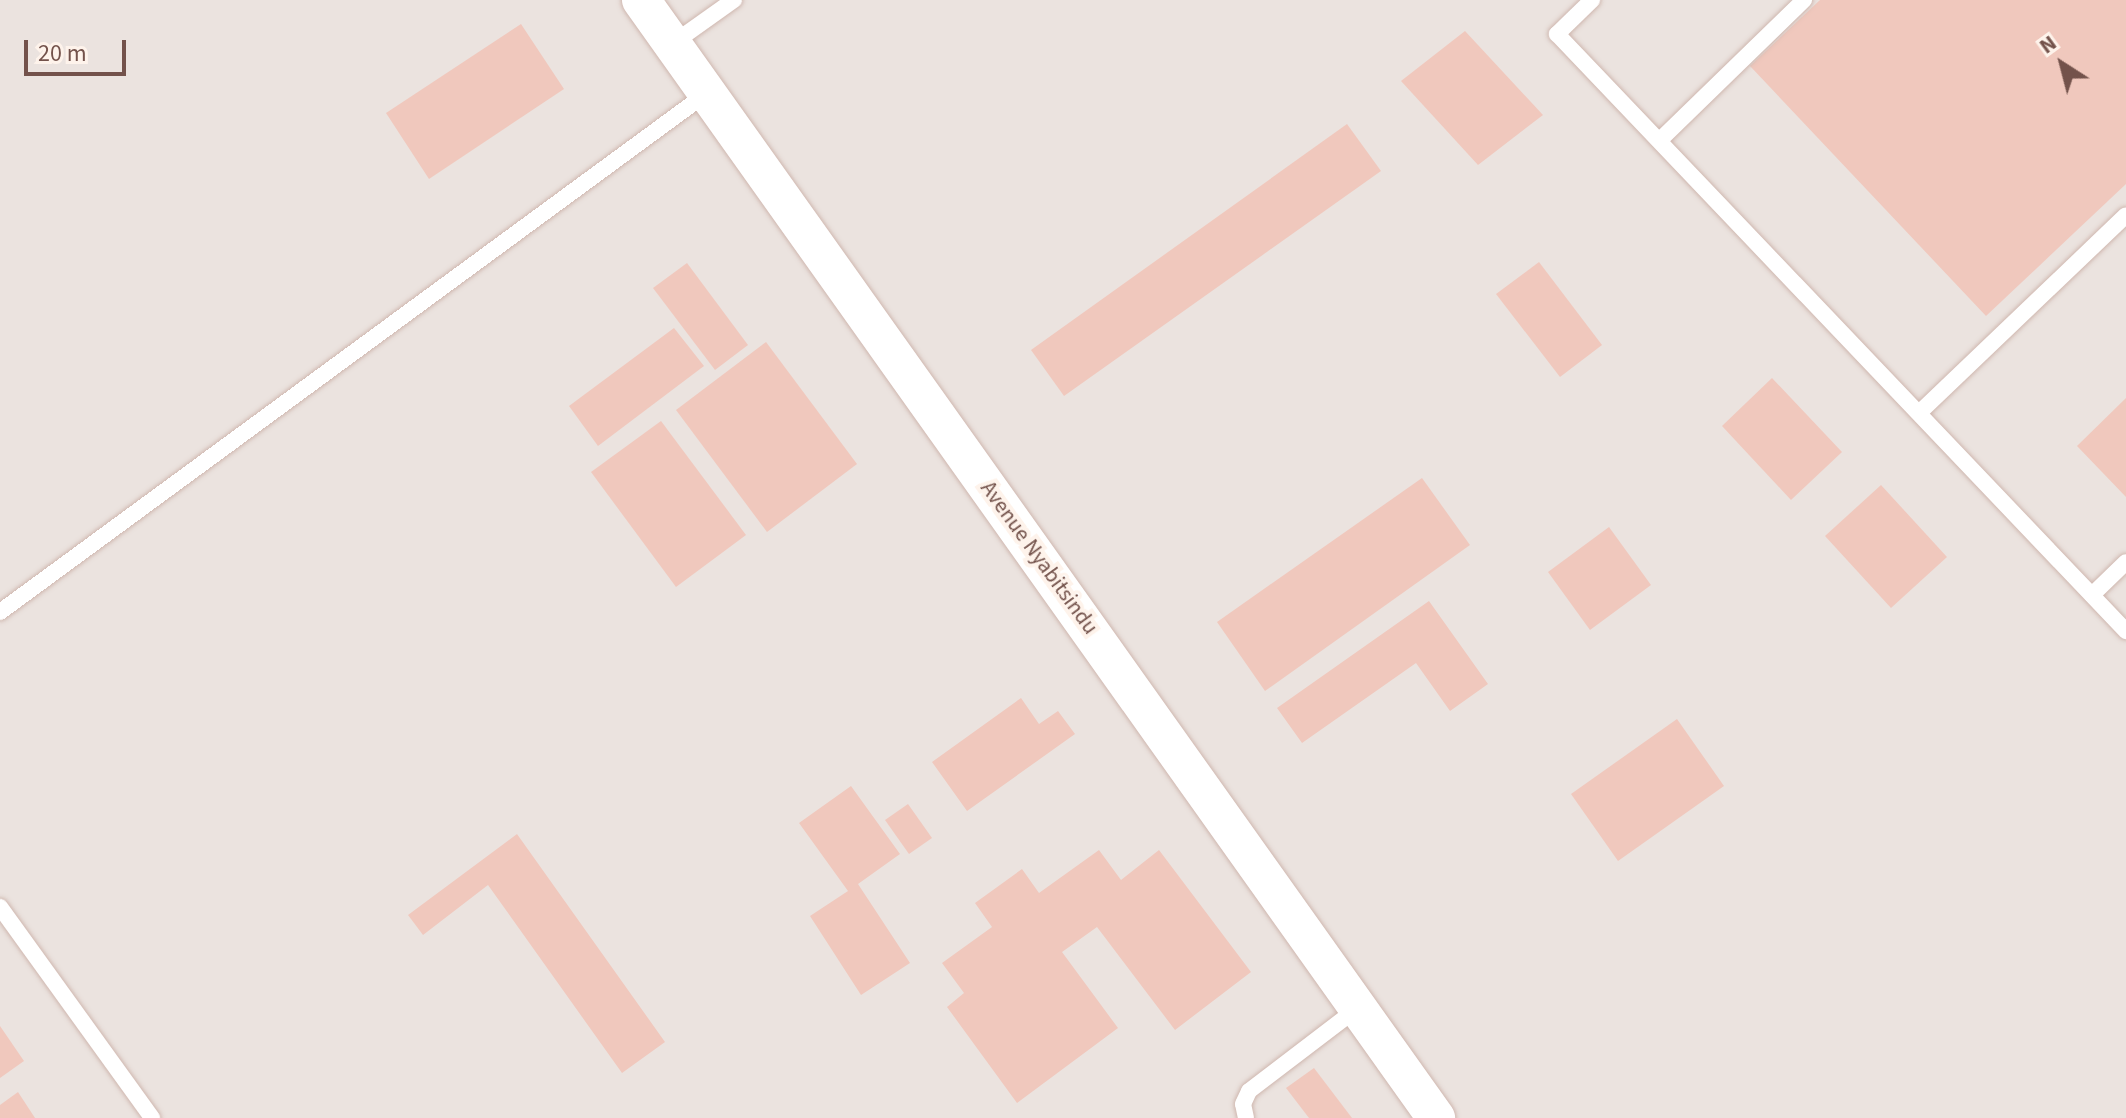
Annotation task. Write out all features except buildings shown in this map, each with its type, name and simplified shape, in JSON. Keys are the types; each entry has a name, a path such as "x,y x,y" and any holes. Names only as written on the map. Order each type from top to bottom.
{"street":[{"name":"Avenue Nyabitsindu","path":"641,0 1436,1118"}],"lane":[{"path":"672,44 734,0"},
{"path":"1592,0 1557,34 2126,631"},
{"path":"1660,140 1804,0"},
{"path":"0,612 707,93"},
{"path":"1919,413 2126,215"},
{"path":"2092,595 2126,562"},
{"path":"0,907 152,1118"},
{"path":"1246,1118 1243,1104 1249,1091 1359,1007"}],"shaded area":[{"path":"0,0 2126,0 2126,1118 0,1118"}]}
